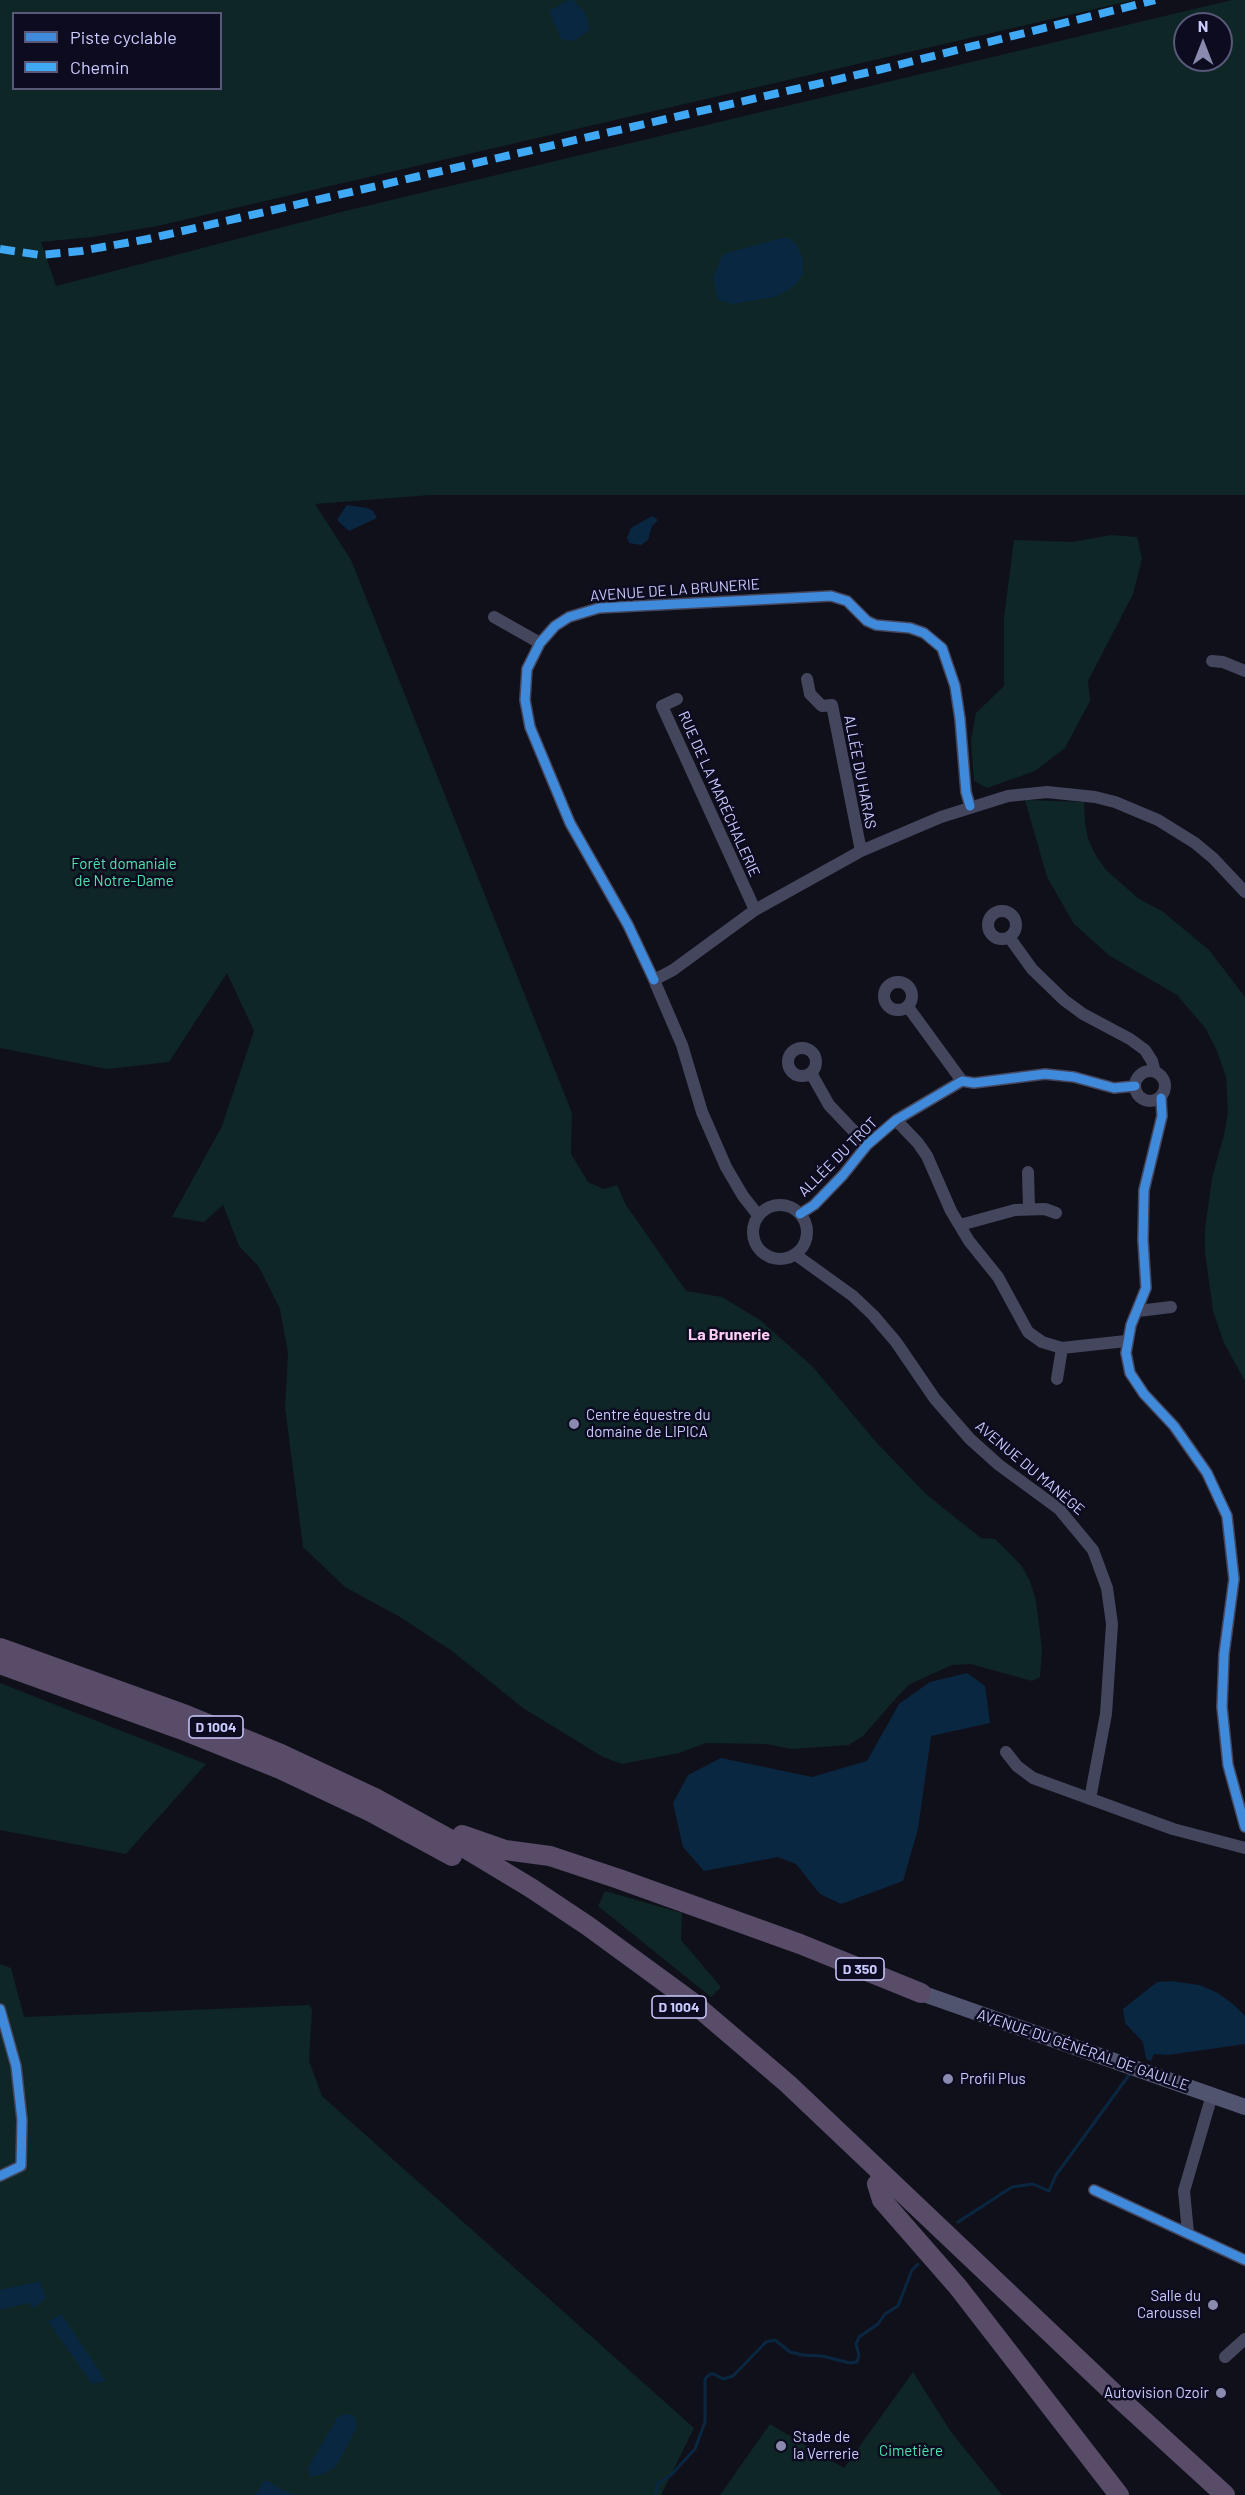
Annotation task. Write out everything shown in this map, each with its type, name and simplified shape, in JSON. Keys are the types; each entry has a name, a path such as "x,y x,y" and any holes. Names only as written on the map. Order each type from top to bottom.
{"highway":[{"name":"D 1004","path":"0,1647 186,1715 281,1754 425,1825 531,1888 588,1926 692,2002 788,2084 1120,2399 1225,2495"},
{"name":"D 1004","path":"0,1664 180,1729 280,1769 371,1812 446,1852 525,1899 581,1936 684,2011 780,2093 1208,2495"},
{"name":"D 350","path":"425,1825 457,1833 505,1850 550,1856 800,1944 921,1993"},
{"path":"877,2184 882,2200 958,2286 1119,2495"}],"main road":[{"name":"AVENUE DU GÉNÉRAL DE GAULLE","path":"921,1993 1245,2107"}],"street":[{"name":"AVENUE DE LA BRUNERIE","path":"758,1215 743,1196 726,1167 702,1112 682,1045 654,980 628,925 570,822 534,738 526,705 525,689 527,669 540,643 555,626 569,616 599,608 824,596 843,598 872,623 881,627 917,630 934,639 942,648 956,693 966,792 970,806"},
{"path":"494,617 540,643"},
{"path":"1212,661 1223,662 1245,671"},
{"name":"ALLÉE DU HARAS","path":"807,679 810,694 822,706 832,705 861,851"},
{"name":"RUE DE LA MARÉCHALERIE","path":"677,699 662,706 755,910"},
{"path":"654,980 673,970 755,910 861,851 970,806 1008,796 1047,792 1115,802 1177,830 1213,858 1245,891"},
{"path":"1009,938 1032,969 1064,1000 1083,1014 1130,1039 1145,1050 1152,1061 1155,1072 1165,1083 1165,1091 1161,1098 1162,1116 1144,1190 1143,1240 1146,1288 1126,1341 1126,1353 1130,1373 1144,1394 1174,1426 1208,1473 1227,1516 1233,1557 1233,1579 1224,1654 1221,1707 1228,1766 1245,1827"},
{"path":"908,1006 962,1081 974,1083 1046,1074 1074,1077 1114,1088 1135,1086"},
{"path":"811,1072 829,1105 867,1146"},
{"path":"1155,1072 1141,1074 1135,1086 1136,1091 1142,1099 1152,1102 1161,1098"},
{"name":"ALLÉE DU TROT","path":"800,1214 814,1205 867,1146 896,1120 962,1081"},
{"path":"896,1120 927,1156 969,1241 998,1277 1028,1332 1042,1342 1062,1347 1126,1341"},
{"path":"1028,1172 1029,1208"},
{"path":"774,1205 784,1205 800,1214 807,1230 802,1248 796,1255 780,1260 764,1255 758,1250 752,1232 758,1215 774,1205"},
{"path":"960,1225 990,1215 1029,1208 1046,1209 1056,1213"},
{"name":"AVENUE DU MANÈGE","path":"796,1255 853,1296 873,1315 896,1342 935,1399 970,1439 999,1465 1059,1509 1093,1550 1107,1588 1112,1624 1106,1714 1090,1799"},
{"path":"1138,1311 1171,1307"},
{"path":"1057,1379 1062,1347"},
{"path":"1006,1752 1017,1766 1034,1778 1173,1829 1245,1848"},
{"path":"0,2009 16,2066 22,2132 21,2166 0,2176"},
{"path":"1188,2233 1184,2191 1212,2095"},
{"path":"1094,2190 1245,2260"},
{"path":"1225,2357 1245,2339"}],"green space":[{"name":"Forêt domaniale de Notre-Dame","path":"0,0 1134,0 157,226 92,237 41,242 56,286 345,211 1173,14 1173,72 1233,72 1233,12 1182,12 1232,0 1245,0 1245,495 430,495 315,504 351,560 572,1113 571,1154 588,1182 604,1189 617,1185 626,1205 686,1291 722,1297 760,1320 812,1366 876,1442 927,1495 981,1538 995,1539 1021,1565 1030,1581 1036,1601 1042,1649 1040,1677 1032,1681 971,1664 952,1665 910,1684 863,1736 849,1745 791,1749 767,1744 706,1743 679,1753 622,1764 603,1757 523,1708 452,1651 400,1617 345,1587 303,1547 285,1407 288,1353 280,1309 259,1267 239,1246 223,1205 204,1222 172,1217 222,1126 254,1031 227,973 169,1062 107,1069 0,1048"},
{"path":"1111,535 1137,537 1142,558 1133,594 1088,681 1090,701 1065,748 1035,771 987,788 974,781 971,740 976,713 1004,686 1004,618 1014,540 1072,542"},
{"path":"1025,800 1084,802 1088,838 1106,870 1139,899 1162,911 1209,950 1245,997 1245,1381 1224,1343 1213,1311 1205,1252 1205,1229 1212,1178 1228,1112 1226,1077 1217,1051 1206,1029 1177,995 1110,956 1074,924 1047,877"},
{"path":"0,1683 206,1764 126,1854 0,1830"},
{"path":"605,1891 682,1913 681,1940 721,1987 711,1997 598,1906"},
{"path":"0,1964 11,1968 24,2017 309,2005 312,2010 309,2061 322,2096 694,2428 661,2495 0,2495"},
{"name":"Cimetière","path":"913,2372 951,2432 1002,2495 720,2495 770,2424 844,2468"}],"water":[{"path":"568,0 573,0 586,14 590,30 574,41 561,39 549,11"},
{"path":"789,238 796,244 803,259 803,275 796,284 775,297 733,304 718,300 713,277 723,254"},
{"path":"347,505 367,508 373,511 377,518 349,531 337,520"},
{"path":"652,516 658,520 652,526 648,540 641,545 629,543 627,538 631,528"},
{"path":"967,1673 985,1686 990,1723 931,1736 918,1829 903,1881 841,1904 820,1894 796,1864 778,1857 704,1871 683,1847 673,1803 688,1775 721,1758 812,1777 867,1761 899,1704 930,1682"},
{"path":"1171,1981 1199,1985 1218,1993 1234,2005 1245,2016 1245,2044 1168,2055 1154,2054 1151,2061 1146,2059 1143,2042 1125,2023 1123,2009 1157,1982"},
{"path":"40,2281 46,2298 34,2308 29,2303 0,2310 0,2290"},
{"path":"61,2314 106,2381 92,2384 48,2321"},
{"path":"344,2414 353,2415 357,2427 344,2452 335,2467 323,2474 310,2477 308,2468 337,2418"},
{"path":"264,2481 269,2481 280,2489 296,2495 255,2495"}],"waterway":[{"path":"958,2222 1012,2187 1033,2184 1049,2191 1056,2175 1129,2075"},
{"path":"655,2495 658,2483 671,2475 695,2449 705,2422 705,2379 710,2374 723,2379 733,2376 766,2342 775,2340 790,2352 822,2356 850,2363 857,2362 859,2355 856,2344 859,2337 878,2324 885,2314 898,2306 912,2270 918,2264"}],"marked path":[{"path":"0,249 40,255 81,251 148,239 878,70 1155,0"}],"cycle path":[{"path":"654,980 628,925 570,823 530,727 525,700 527,669 540,643 555,626 569,617 599,608 831,596 847,601 867,621 876,625 910,628 924,633 942,648 955,686 966,792 970,806"},
{"path":"800,1214 814,1205 843,1175 867,1145 896,1120 962,1081 974,1083 1045,1074 1074,1077 1114,1088 1135,1086"},
{"path":"1161,1098 1162,1116 1144,1190 1143,1240 1146,1288 1131,1325 1126,1353 1130,1373 1144,1394 1174,1426 1207,1473 1227,1516 1234,1579 1224,1654 1222,1707 1228,1765 1245,1827"},
{"path":"0,2009 16,2066 22,2120 21,2166 0,2176"},
{"path":"1094,2190 1245,2260"}],"place":[{"name":"Centre équestre du domaine de LIPICA","path":"574,1424"},
{"name":"Profil Plus","path":"948,2079"},
{"name":"Salle du Caroussel","path":"1213,2305"},
{"name":"Autovision Ozoir","path":"1221,2393"},
{"name":"Stade de la Verrerie","path":"781,2446"}],"district":[{"name":"La Brunerie","path":"729,1335"}]}
